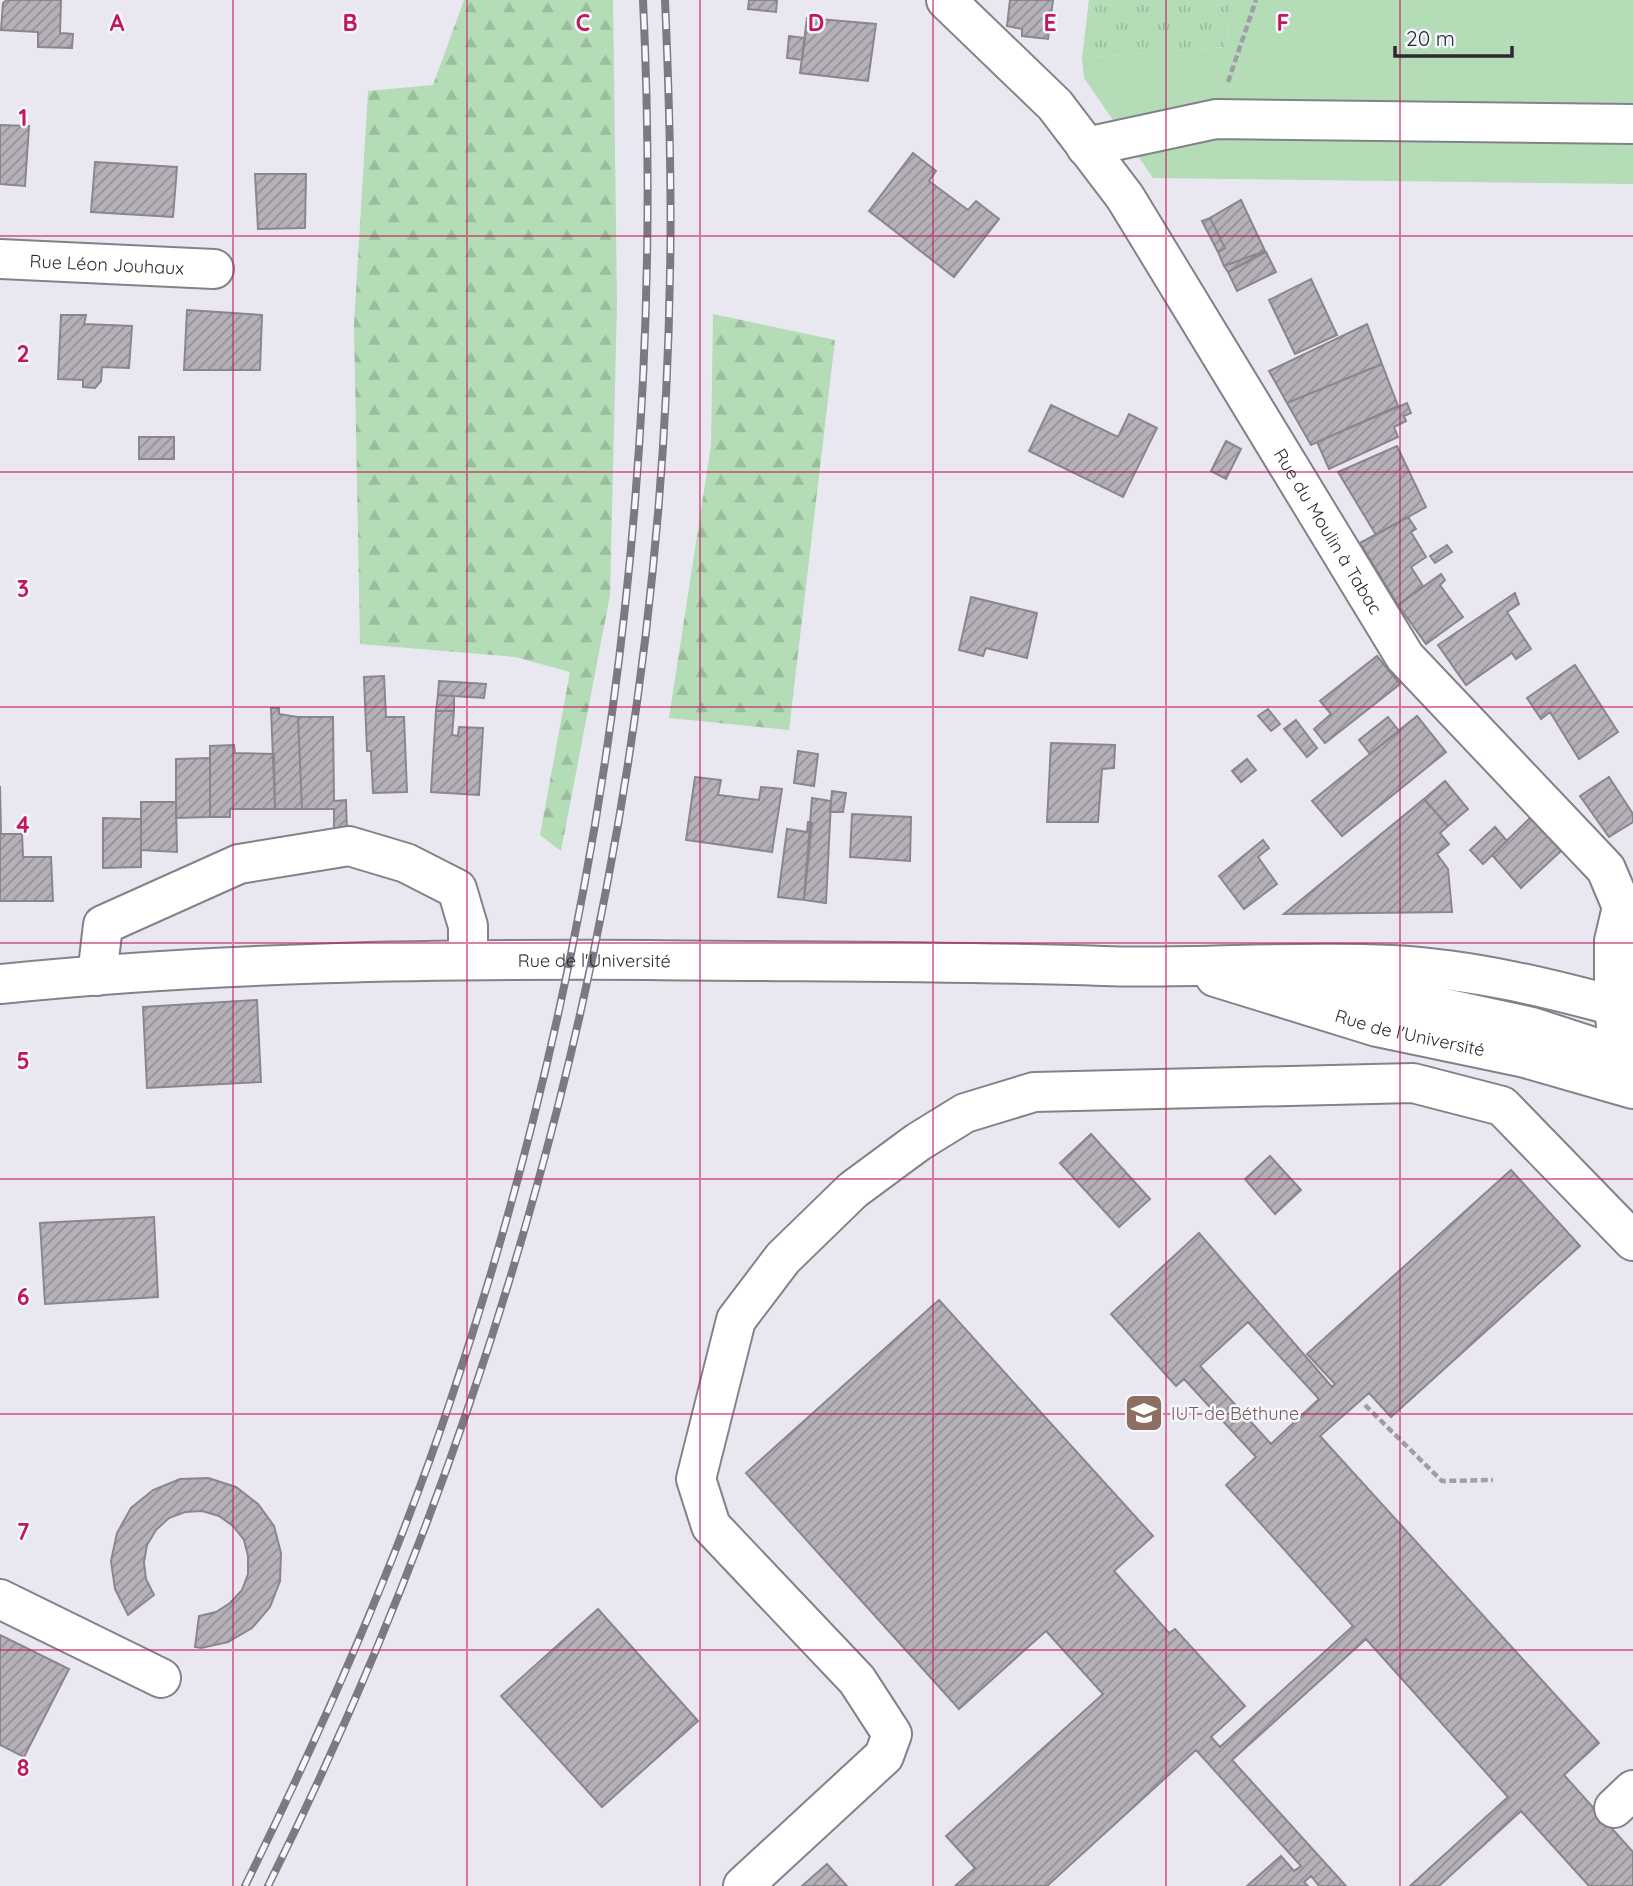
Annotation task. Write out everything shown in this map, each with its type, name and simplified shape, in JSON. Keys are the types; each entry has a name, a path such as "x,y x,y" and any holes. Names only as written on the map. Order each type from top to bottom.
{"street":[{"name":"Rue du Moulin à Tabac","path":"946,0 1055,105 1125,197 1405,657 1606,869 1622,907 1614,941 1623,1008 1623,1071"},
{"path":"1086,147 1216,119 1633,124"},
{"name":"Rue Léon Jouhaux","path":"0,260 214,269"},
{"path":"97,976 103,925 239,864 349,846 406,863 457,889 468,926 468,960"},
{"name":"Rue de l'Université","path":"0,984 259,965 468,960 990,962 1189,969 1266,965 1390,965 1448,970 1540,986 1623,1008"},
{"path":"1189,969 1375,993 1532,1027 1623,1071"},
{"path":"743,1886 884,1756 892,1734 857,1680 711,1526 696,1479 736,1320 782,1258 853,1190 918,1142 965,1113 1034,1092 1413,1083 1502,1106 1633,1241"},
{"path":"0,1599 160,1678"}],"path":[{"path":"1216,119 1256,0"},
{"path":"1365,1405 1442,1481 1493,1480"}],"green space":[{"path":"464,0 613,0 617,304 610,595 561,851 540,835 570,672 515,657 360,644 354,325 368,91 433,85"},
{"path":"1089,0 1232,0 1226,47 1082,58"},
{"path":"1232,0 1633,0 1633,184 1153,178 1084,78 1082,58 1226,47"},
{"path":"713,314 835,340 789,730 669,718 711,445"}],"building":[{"path":"7,0 61,0 60,33 73,34 72,48 38,47 38,32 1,30 3,3"},
{"path":"749,0 777,0 776,12 748,9"},
{"path":"1010,0 1053,0 1048,39 1022,36 1022,29 1007,26"},
{"path":"807,18 876,24 868,81 800,73"},
{"path":"789,36 805,38 802,60 787,58"},
{"path":"0,125 29,126 25,186 0,184"},
{"path":"913,153 936,171 929,181 968,210 976,201 999,219 954,277 869,211"},
{"path":"95,162 177,167 173,217 91,212"},
{"path":"255,174 306,174 305,228 258,229"},
{"path":"1241,200 1265,251 1224,266 1218,252 1225,248 1210,218"},
{"path":"1210,218 1225,248 1218,252 1202,221"},
{"path":"1265,251 1228,272 1224,266"},
{"path":"1266,252 1276,272 1237,291 1228,272"},
{"path":"1311,279 1337,335 1295,354 1269,300"},
{"path":"187,310 262,315 260,370 184,370"},
{"path":"61,315 86,315 84,324 132,326 129,368 102,367 101,381 95,388 83,387 83,380 58,379"},
{"path":"1367,324 1382,364 1287,403 1269,371"},
{"path":"1382,364 1398,406 1311,445 1287,403"},
{"path":"1407,403 1411,413 1404,416 1406,421 1394,427 1398,437 1329,469 1317,442"},
{"path":"1051,405 1118,437 1129,414 1157,428 1123,497 1029,451"},
{"path":"139,437 174,437 174,459 139,459"},
{"path":"1226,441 1241,449 1226,479 1211,471"},
{"path":"1397,446 1426,507 1376,535 1338,472"},
{"path":"1408,517 1416,529 1411,532 1426,557 1411,567 1423,586 1398,605 1360,543"},
{"path":"1447,545 1452,552 1435,563 1430,556"},
{"path":"1441,574 1445,580 1440,585 1463,617 1426,644 1398,605"},
{"path":"1515,593 1519,604 1507,612 1531,649 1516,659 1512,653 1466,685 1438,645"},
{"path":"971,597 1037,613 1027,658 986,648 983,656 959,650"},
{"path":"1377,656 1400,684 1325,743 1314,729 1331,714 1320,701"},
{"path":"1575,665 1618,732 1579,759 1550,712 1541,719 1527,698"},
{"path":"384,676 386,717 404,717 407,792 373,793 371,751 367,751 364,677"},
{"path":"439,681 486,684 484,698 438,695"},
{"path":"438,695 454,696 454,711 436,711"},
{"path":"271,708 279,708 279,714 298,717 302,809 275,809"},
{"path":"1268,709 1280,724 1271,731 1258,716"},
{"path":"436,711 454,711 452,735 458,736 459,727 483,728 479,795 431,792"},
{"path":"1417,716 1446,752 1342,836 1312,801"},
{"path":"298,717 333,717 334,801 346,800 347,836 334,837 334,809 302,809"},
{"path":"1388,717 1399,731 1370,754 1359,740"},
{"path":"1296,720 1317,748 1307,757 1284,729"},
{"path":"1051,743 1115,745 1114,768 1102,769 1098,822 1047,822"},
{"path":"234,745 235,753 274,754 275,809 230,809 230,817 210,817 210,746"},
{"path":"798,751 818,754 814,786 794,783"},
{"path":"210,758 210,817 176,818 176,759"},
{"path":"1247,759 1256,770 1241,782 1232,771"},
{"path":"695,777 721,780 718,795 759,800 761,787 782,789 772,852 686,840"},
{"path":"1609,777 1633,814 1633,822 1609,837 1580,796"},
{"path":"1445,781 1468,809 1448,826 1424,799"},
{"path":"0,786 1,834 22,834 23,857 51,857 53,901 0,901"},
{"path":"832,791 846,793 843,812 830,812"},
{"path":"812,798 831,801 826,903 804,900"},
{"path":"1424,799 1448,826 1440,833 1449,844 1437,854 1448,869 1452,912 1284,914"},
{"path":"141,802 176,802 177,852 141,850"},
{"path":"852,814 911,817 910,861 850,857"},
{"path":"103,818 141,819 141,867 103,868"},
{"path":"1530,818 1561,851 1521,888 1492,855"},
{"path":"808,822 812,823 804,900 778,897 787,829 807,832"},
{"path":"1495,827 1507,841 1483,864 1470,850"},
{"path":"1263,840 1269,848 1258,857 1277,884 1244,909 1219,876"},
{"path":"257,1000 261,1082 147,1088 143,1007"},
{"path":"1091,1134 1150,1199 1119,1227 1060,1163"},
{"path":"1270,1156 1301,1190 1275,1214 1245,1179"},
{"path":"1511,1170 1580,1246 1391,1417 1369,1393 1320,1436 1599,1743 1564,1775 1633,1852 1633,1886 1589,1886 1521,1811 1439,1886 1410,1886 1508,1797 1366,1639 1232,1760 1346,1886 1319,1886 1311,1876 1304,1882 1308,1886 1247,1886 1281,1856 1294,1871 1301,1866 1196,1750 1047,1886 955,1886 975,1868 946,1836 1103,1694 1046,1631 959,1709 746,1473 939,1300 1153,1536 1114,1571 1169,1633 1175,1629 1245,1706 1211,1737 1220,1747 1353,1626 1226,1485 1256,1457 1184,1379 1176,1386 1111,1314 1199,1233 1332,1387 1335,1384 1307,1354","holes":["1248,1322 1319,1399 1271,1444 1200,1366"]},
{"path":"154,1217 158,1297 45,1304 40,1223"},
{"path":"208,1478 236,1487 258,1504 274,1526 281,1553 280,1581 270,1607 252,1628 228,1642 201,1648 195,1647 199,1616 216,1612 230,1603 242,1590 248,1574 248,1556 244,1540 233,1526 219,1516 202,1511 185,1512 169,1518 156,1530 147,1545 144,1562 146,1579 154,1595 128,1615 115,1589 111,1561 117,1533 131,1508 153,1490 180,1479"},
{"path":"598,1609 698,1721 602,1807 501,1696"},
{"path":"0,1635 69,1669 24,1757 0,1745"},
{"path":"827,1864 847,1886 802,1886"}],"railway":[{"path":"245,1886 302,1767 382,1585 451,1399 504,1229 548,1057 585,884 613,708 632,532 644,355 648,178 643,0"},
{"path":"268,1886 356,1696 435,1502 502,1303 559,1102 605,898 638,692 660,483 671,240 665,0"}],"place":[{"name":"IUT de Béthune","path":"1144,1413"}]}
